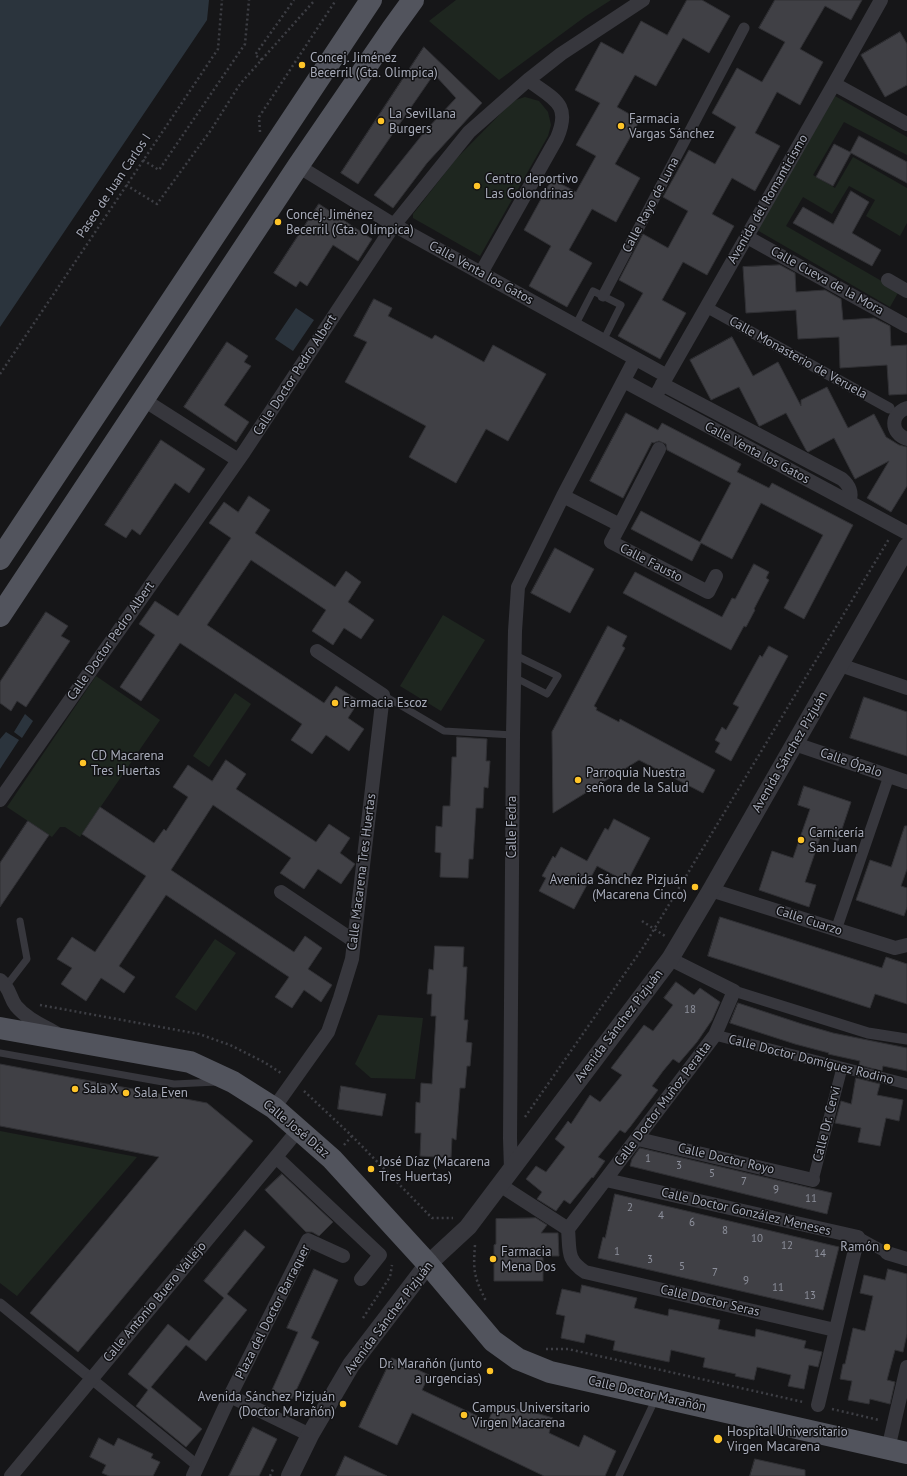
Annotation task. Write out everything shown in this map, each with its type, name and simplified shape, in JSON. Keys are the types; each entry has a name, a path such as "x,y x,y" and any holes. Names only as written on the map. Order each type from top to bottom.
{"main road":[{"path":"0,558 371,0"},
{"path":"0,616 298,166 413,0"},
{"name":"Calle José Díaz","path":"3,1028 190,1062 233,1082 274,1108 332,1158 428,1264"},
{"name":"Calle Doctor Marañón","path":"428,1264 493,1341 518,1359 550,1372 898,1451"}],"street":[{"name":"Calle Doctor Pedro Albert","path":"0,800 238,460 394,225 469,132 528,80 561,54 643,0"},
{"name":"Avenida del Romanticismo","path":"655,397 881,0"},
{"name":"Calle Rayo de Luna","path":"602,296 744,28"},
{"path":"481,273 557,138 562,126 562,110 559,104 528,80"},
{"path":"834,84 907,124"},
{"name":"Calle Venta los Gatos","path":"298,166 394,225 635,359 664,380 842,479 847,483 850,489 851,498 848,502"},
{"name":"Calle Cueva de la Mora","path":"747,237 907,326"},
{"path":"888,280 907,291"},
{"name":"Calle Monasterio de Veruela","path":"706,307 889,408"},
{"path":"563,496 635,359"},
{"name":"Calle Venta los Gatos","path":"624,381 907,533"},
{"path":"144,400 238,460"},
{"path":"907,408 898,413 894,423 897,433 901,437 907,439"},
{"path":"620,525 659,449"},
{"name":"Calle Fausto","path":"563,496 620,525 611,542 708,592 716,576"},
{"name":"Calle Fedra","path":"511,1169 513,735 514,655 518,587 563,496"},
{"name":"Avenida Sánchez Pizjuán","path":"290,1476 310,1435 351,1365 428,1264 468,1227 670,959 712,890 907,547"},
{"path":"317,651 383,695"},
{"path":"840,665 907,688"},
{"name":"Calle Macarena Tres Huertas","path":"274,1108 328,1032 350,966 383,695"},
{"name":"Calle Ópalo","path":"794,744 907,782"},
{"path":"836,930 889,776"},
{"name":"Calle Cuarzo","path":"712,890 836,930 903,948"},
{"path":"281,892 354,941"},
{"path":"670,959 734,991 868,1033 907,1039"},
{"path":"3,983 15,1005 26,1016 70,1041"},
{"name":"Calle Doctor Muñoz Peralta","path":"568,1229 638,1139 715,1035 734,991"},
{"name":"Calle Doctor Domíguez Rodino","path":"715,1035 907,1084"},
{"name":"Calle Dr. Cervi","path":"813,1180 842,1068"},
{"name":"Calle Antonio Buero Vallejo","path":"11,1476 300,1129"},
{"name":"Calle Doctor Royo","path":"638,1139 813,1180"},
{"path":"276,1157 380,1255 361,1279"},
{"name":"Calle Doctor González Meneses","path":"606,1180 858,1237 887,1253 907,1259"},
{"path":"500,1185 568,1229"},
{"name":"Calle Doctor Seras","path":"568,1229 571,1260 585,1272 835,1330"},
{"path":"819,1405 835,1330 858,1237"},
{"name":"Plaza del Doctor Barraquer","path":"195,1471 230,1396 308,1240 343,1256"},
{"path":"0,1304 195,1471"},
{"path":"898,1451 907,1367"},
{"name":"Plaza del Doctor Barraquer","path":"230,1396 310,1435"}],"lane":[{"path":"576,326 593,291 621,305 603,341"},
{"path":"514,655 558,676 547,694 514,677"},
{"path":"383,695 444,731 513,735"},
{"path":"3,983 26,960 20,921"},
{"path":"0,1053 174,1084 233,1082"},
{"path":"619,1476 657,1396"}],"path":[{"name":"Paseo de Juan Carlos I","path":"0,374 218,49 222,0"},
{"path":"143,160 159,170 245,44 249,0"},
{"path":"262,60 255,55 294,0"},
{"path":"126,185 157,204 211,130 240,84 315,0"},
{"path":"523,1120 644,946 889,539"},
{"path":"642,921 667,938"},
{"path":"38,1004 199,1034 230,1045 284,1074"},
{"path":"302,1089 352,1136 432,1218 458,1219"},
{"path":"475,1243 474,1267 476,1282 489,1307"},
{"path":"540,1347 545,1349 568,1349 883,1420"}],"shaded area":[{"path":"0,0 209,0 207,20 0,327"},
{"path":"456,0 611,0 586,16 499,80 429,21"},
{"path":"835,96 907,137 907,155 844,122 813,175 835,188 853,157 907,188 907,223 900,236 866,216 875,200 849,186 832,214 803,197 786,226 899,291 890,307 757,230"},
{"name":"Centro deportivo Las Golondrinas","path":"525,97 539,101 548,112 551,125 548,136 480,256 413,218 413,214 456,159 513,101"},
{"path":"296,308 314,320 293,351 275,339"},
{"path":"443,615 485,640 441,711 400,686"},
{"name":"CD Macarena Tres Huertas","path":"96,676 160,720 80,837 65,827 60,827 52,837 7,807"},
{"path":"235,693 251,704 209,767 193,756"},
{"path":"25,714 33,721 22,738 14,732"},
{"path":"6,732 19,740 0,769 0,739"},
{"path":"215,939 236,953 196,1011 175,997"},
{"path":"378,1015 423,1018 415,1079 371,1078 355,1064"},
{"path":"0,1131 137,1157 17,1296 0,1283"}],"building":[{"path":"687,0 702,0 730,16 709,53 683,38 656,86 635,75 617,107 640,120 615,164 640,178 616,222 592,209 569,250 592,263 567,307 529,286 551,246 524,230 552,179 576,192 596,156 576,145 600,103 575,90 601,42 623,54 641,21 667,35"},
{"path":"775,0 862,0 851,20 825,6 800,49 823,62 800,105 777,92 755,133 780,146 755,191 732,178 712,214 734,226 707,275 683,262 662,300 686,313 660,359 618,336 643,293 619,280 643,234 668,248 688,211 663,197 689,150 715,164 736,127 712,113 737,68 762,82 785,42 759,28"},
{"path":"900,32 907,44 907,85 885,97 861,55"},
{"path":"424,47 482,103 427,163 393,208 374,195 426,130 456,98 434,74 358,184 341,173"},
{"path":"859,136 907,162 907,183 851,153 833,186 816,177 834,144 850,152"},
{"path":"851,191 869,202 852,233 881,250 872,266 793,223 803,207 833,224"},
{"path":"319,204 372,239 358,261 333,245 307,286 300,281 296,287 274,273"},
{"path":"780,265 795,273 796,292 825,290 841,299 843,320 874,318 890,326 891,346 907,345 907,394 889,395 887,365 840,368 839,337 798,339 796,310 746,313 743,267"},
{"path":"374,299 392,308 388,316 432,339 435,335 484,362 493,345 546,374 508,441 486,429 456,483 409,457 426,426 345,382 367,342 354,336"},
{"path":"732,337 753,376 778,362 801,406 801,400 827,387 848,428 874,414 886,437 899,445 907,447 907,486 891,512 867,498 889,461 855,479 834,438 808,452 786,413 759,426 739,387 711,400 690,360"},
{"path":"227,342 248,356 244,362 251,366 224,405 249,422 236,442 184,407"},
{"path":"626,413 658,430 662,423 741,464 737,472 769,488 772,483 853,525 804,619 784,608 823,535 761,503 732,559 701,543 692,561 631,529 641,511 700,542 731,483 667,450 666,444 659,441 652,442 623,498 590,481"},
{"path":"161,440 205,469 189,493 175,483 140,535 132,529 126,538 105,525"},
{"path":"249,496 270,510 255,533 335,587 346,571 361,582 348,602 374,620 361,639 344,628 333,645 312,631 326,610 251,560 207,625 324,703 336,686 359,701 348,718 364,729 349,751 326,735 312,754 291,740 302,724 180,643 141,701 120,687 155,635 139,624 155,601 178,616 231,538 209,523 224,502 238,512"},
{"path":"555,548 594,569 570,613 531,593"},
{"path":"754,564 769,572 766,578 769,580 746,627 744,626 731,650 623,593 635,572 722,617 732,598 735,599"},
{"path":"46,612 68,626 61,636 70,641 26,707 17,701 11,711 0,703 0,682"},
{"path":"608,626 627,636 622,646 625,648 594,706 597,708 596,710 619,722 620,719 715,770 703,793 639,760 553,813 552,732"},
{"path":"769,646 788,656 731,761 715,752 720,743 715,740 722,727 726,730 739,707 733,704 760,655 762,657"},
{"path":"864,697 907,712 907,756 850,738"},
{"path":"457,737 487,739 486,761 490,761 488,788 484,787 483,808 476,808 473,859 469,859 468,878 440,877 441,853 435,852 436,826 442,827 443,806 450,806 452,757 456,757"},
{"path":"226,760 246,774 236,789 316,842 329,824 350,838 340,853 355,864 341,884 318,869 304,889 280,873 291,858 213,805 171,870 294,952 305,936 322,948 308,969 332,985 321,1002 304,990 292,1008 275,997 289,977 166,895 119,966 135,977 124,993 101,978 86,1001 61,984 72,968 57,959 72,937 95,952 146,876 82,834 100,807 154,843 164,829 166,831 188,797 173,787 188,765 212,781"},
{"path":"804,786 851,802 838,841 821,835 805,882 816,885 809,907 759,890 772,851 793,858 810,809 798,805"},
{"path":"614,819 650,838 627,882 597,866 574,909 539,891 546,878 542,876 553,856 555,858 561,847 587,861 605,828 608,830"},
{"path":"28,821 49,835 0,907 0,863"},
{"path":"905,826 907,826 907,869 901,886 907,888 907,907 904,916 856,900 870,860 891,867"},
{"path":"720,917 882,968 886,957 907,964 907,1004 875,994 870,1008 708,956"},
{"path":"435,946 464,947 463,967 467,967 464,1020 468,1020 466,1042 472,1043 470,1066 467,1066 465,1088 460,1088 456,1140 452,1138 451,1158 420,1156 421,1133 415,1133 416,1102 420,1103 421,1083 432,1084 436,1016 431,1016 432,994 427,994 429,969 433,970"},
{"path":"676,982 694,995 700,988 720,1002 712,1020 697,1042 679,1063 673,1059 663,1071 652,1086 658,1090 630,1127 625,1133 620,1130 598,1157 605,1161 593,1178 592,1177 570,1204 564,1200 556,1211 537,1199 542,1192 526,1179 536,1166 546,1172 565,1147 555,1139 568,1121 571,1124 590,1095 600,1102 622,1075 611,1068 644,1025 653,1031 673,1005 664,998"},
{"path":"738,1003 833,1033 907,1048 907,1071 883,1066 882,1071 859,1065 860,1061 828,1054 829,1053 795,1044 730,1023"},
{"path":"0,1064 207,1103 253,1141 78,1352 30,1313 159,1157 0,1126"},
{"path":"856,1078 880,1084 877,1095 903,1100 899,1121 886,1118 880,1146 858,1142 861,1128 835,1123 841,1101 851,1104"},
{"path":"341,1086 386,1094 382,1116 338,1109"},
{"path":"640,1148 832,1193 827,1214 630,1166 632,1159"},
{"path":"282,1174 333,1222 319,1236 312,1232 306,1232 265,1190"},
{"path":"615,1194 839,1247 823,1310 598,1258 603,1237 605,1238"},
{"path":"536,1218 547,1225 541,1233 558,1233 559,1256 543,1256 543,1281 494,1281 496,1219"},
{"path":"245,1230 265,1247 227,1294 247,1310 206,1361 186,1345 151,1387 202,1429 186,1447 136,1406 148,1390 128,1374 168,1324 189,1341 224,1298 204,1281"},
{"path":"314,1269 338,1280 311,1338 319,1342 292,1399 272,1390 298,1332 287,1328"},
{"path":"888,1269 907,1274 907,1334 903,1352 895,1350 887,1380 895,1382 890,1404 870,1399 869,1404 848,1400 852,1381 840,1379 843,1364 845,1364 853,1328 865,1331 873,1296 860,1293 864,1275 885,1280"},
{"path":"582,1285 637,1298 634,1308 668,1316 669,1309 720,1320 718,1329 755,1337 756,1329 806,1341 804,1348 822,1352 818,1367 809,1365 804,1389 788,1386 791,1375 757,1367 754,1380 735,1376 736,1374 703,1367 705,1358 671,1350 669,1362 613,1350 615,1341 586,1334 584,1343 561,1338 565,1316 556,1314 562,1289 580,1293"},
{"path":"392,1358 429,1375 422,1390 488,1421 496,1404 508,1410 510,1405 525,1413 526,1410 553,1418 549,1433 579,1447 584,1435 616,1451 605,1476 544,1476 412,1413 397,1445 359,1427"},
{"path":"253,1427 277,1439 259,1476 229,1476"},
{"path":"99,1438 114,1446 118,1438 153,1454 151,1458 160,1462 153,1476 109,1476 102,1473 106,1465 90,1457"},
{"path":"345,1456 387,1476 336,1476"},
{"path":"755,1459 805,1470 805,1476 750,1476"}],"place":[{"name":"Concej. Jiménez Becerril (Gta. Olimpica)","path":"302,65"},
{"name":"La Sevillana Burgers","path":"381,121"},
{"name":"Farmacia Vargas Sánchez","path":"621,126"},
{"name":"Centro deportivo Las Golondrinas","path":"477,186"},
{"name":"Concej. Jiménez Becerril (Gta. Olímpica)","path":"278,222"},
{"name":"Farmacia Escoz","path":"335,703"},
{"name":"CD Macarena Tres Huertas","path":"83,763"},
{"name":"Parroquia Nuestra señora de la Salud","path":"578,780"},
{"name":"Carnicería San Juan","path":"801,840"},
{"name":"Avenida Sánchez Pizjuán (Macarena Cinco)","path":"695,887"},
{"name":"Sala X","path":"75,1089"},
{"name":"Sala Even","path":"126,1093"},
{"name":"José Díaz (Macarena Tres Huertas)","path":"371,1169"},
{"name":"Ramón","path":"887,1247"},
{"name":"Farmacia Mena Dos","path":"493,1259"},
{"name":"Dr. Marañón (junto a urgencias)","path":"490,1371"},
{"name":"Avenida Sánchez Pizjuán (Doctor Marañón)","path":"343,1404"},
{"name":"Campus Universitario Virgen Macarena","path":"464,1415"},
{"name":"Hospital Universitario Virgen Macarena","path":"718,1439"}]}
